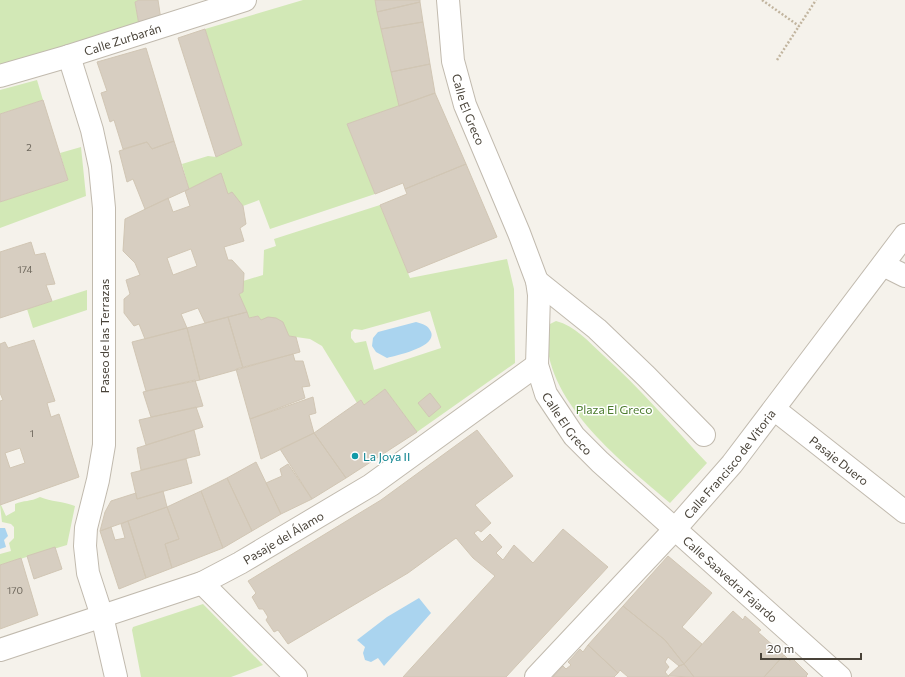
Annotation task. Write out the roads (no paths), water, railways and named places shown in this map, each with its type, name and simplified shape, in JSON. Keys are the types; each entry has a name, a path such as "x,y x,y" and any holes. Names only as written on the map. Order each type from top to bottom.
{"street":[{"name":"Calle Zurbarán","path":"0,76 69,56 245,0"},
{"name":"Calle El Greco","path":"448,0 453,60 465,105 519,233 537,281 539,314 537,365 546,394 574,436 675,529"},
{"name":"Paseo de las Terrazas","path":"69,56 92,130 100,167 104,208 104,445 98,480 86,528 85,546 88,573 102,616 116,677"},
{"name":"Calle Francisco de Vitoria","path":"536,677 675,529 732,464 905,235"},
{"path":"883,265 905,276"},
{"path":"537,281 597,329 704,435"},
{"name":"Pasaje del Álamo","path":"0,650 202,583 240,563 371,485 537,365"},
{"name":"Pasaje Duero","path":"774,409 905,512"},
{"name":"Calle Saavedra Fajardo","path":"675,529 840,677"},
{"path":"202,583 296,677"}],"water":[{"path":"416,322 427,326 431,332 431,337 423,346 415,350 387,358 376,352 372,346 373,338 378,332"},
{"path":"0,528 5,528 8,536 4,540 6,547 0,549"},
{"path":"419,598 431,613 384,666 378,658 371,662 365,660 363,653 365,647 357,640 387,617"}],"place":[{"name":"La Joya II","path":"355,456"}],"park label":[{"name":"Plaza El Greco","path":"614,409"}]}
